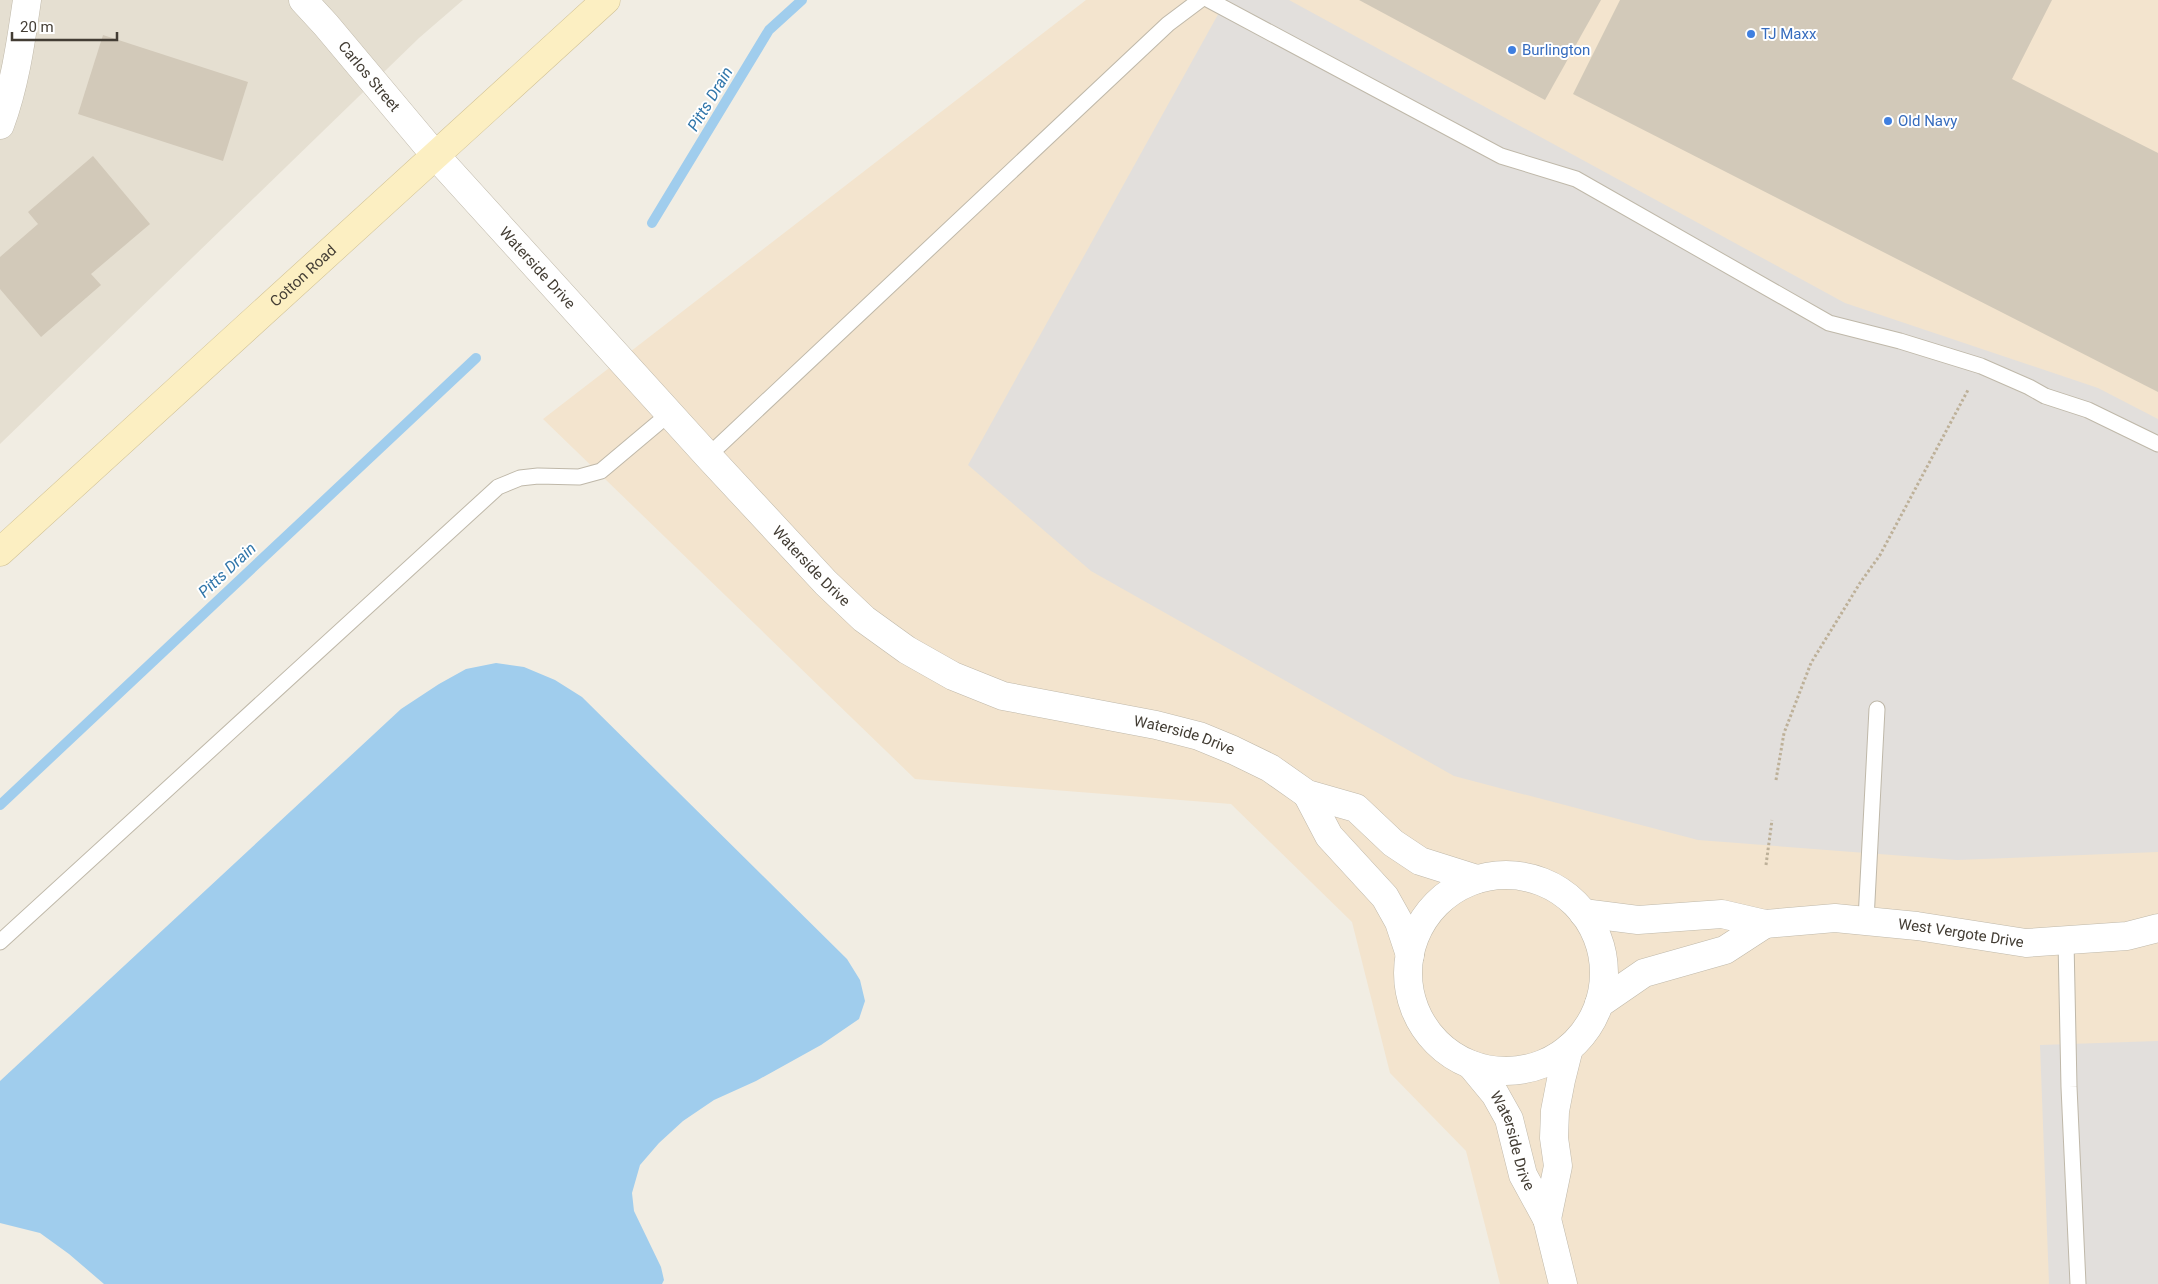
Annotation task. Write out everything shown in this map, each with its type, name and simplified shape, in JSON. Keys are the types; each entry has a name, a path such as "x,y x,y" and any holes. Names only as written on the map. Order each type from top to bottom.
{"street":[{"path":"0,125 6,110 27,0"},
{"name":"Carlos Street","path":"302,0 435,155"},
{"name":"Cotton Road","path":"0,552 391,198 435,155 606,0"},
{"name":"Waterside Drive","path":"435,155 826,583 864,619 907,650 953,676 1002,696 1128,719 1199,736 1270,768 1307,794 1356,808 1393,843 1420,861 1477,880"},
{"name":"Waterside Drive","path":"1307,794 1329,836 1385,897 1399,922 1410,955"},
{"path":"1524,876 1547,883 1567,896 1583,912 1596,933 1603,956 1604,981 1599,1004 1592,1021 1582,1036 1570,1048 1548,1062 1523,1070 1496,1071 1471,1065 1448,1052 1428,1033 1415,1009 1409,983 1410,955 1419,930 1433,908 1454,891 1477,880 1524,876"},
{"name":"West Vergote Drive","path":"1583,912 1638,920 1722,914 1764,924 1835,918 1866,920 2026,943 2126,936 2158,928"},
{"name":"West Vergote Drive","path":"1599,1004 1644,973 1725,950 1764,924"},
{"name":"Waterside Drive","path":"1547,1219 1558,1166 1554,1138 1555,1111 1570,1048"},
{"name":"Waterside Drive","path":"1471,1065 1495,1094 1509,1119 1523,1175 1547,1219 1562,1284"}],"lane":[{"path":"708,456 1168,24 1200,0"},
{"path":"1209,0 1501,156 1576,179 1829,322 1981,366 2045,396 2088,410 2158,444"},
{"path":"0,942 498,487 520,478 538,476 578,478 601,471 670,413"},
{"path":"1866,920 1878,709"},
{"path":"2066,941 2069,1087 2078,1284"}],"path":[{"path":"1776,780 1784,733 1811,663 1860,582 1880,555 1968,390"},
{"path":"1766,865 1772,820"}],"shaded area":[{"path":"0,0 463,0 419,38 0,444"},
{"path":"1086,0 2158,0 2158,1284 1500,1284 1466,1151 1390,1073 1352,922 1231,804 915,779 543,419"},
{"path":"1226,0 1289,0 1845,303 2098,388 2158,419 2158,852 1957,860 1698,840 1454,776 1091,571 968,465"},
{"path":"2158,1041 2158,1284 2049,1284 2040,1045"}],"water":[{"path":"496,663 524,667 555,680 582,697 847,959 860,980 865,1001 859,1019 821,1045 756,1081 714,1100 683,1121 659,1143 640,1165 632,1193 634,1211 661,1267 664,1280 662,1284 104,1284 69,1254 40,1233 0,1223 0,1081 401,709 466,669"}],"building":[{"name":"Burlington","path":"1359,0 1601,0 1545,100"},
{"path":"1620,0 2052,0 2012,79 2158,153 2158,392 1573,94"},
{"path":"103,35 248,82 223,161 78,114"},
{"path":"93,156 150,224 91,274 101,285 41,337 0,289 0,257 38,224 28,212"}],"waterway":[{"name":"Pitts Drain","path":"652,223 769,30 802,0"},
{"name":"Pitts Drain","path":"0,805 476,358"}],"place":[{"name":"TJ Maxx","path":"1751,34"},
{"name":"Burlington","path":"1512,50"},
{"name":"Old Navy","path":"1888,121"}]}
